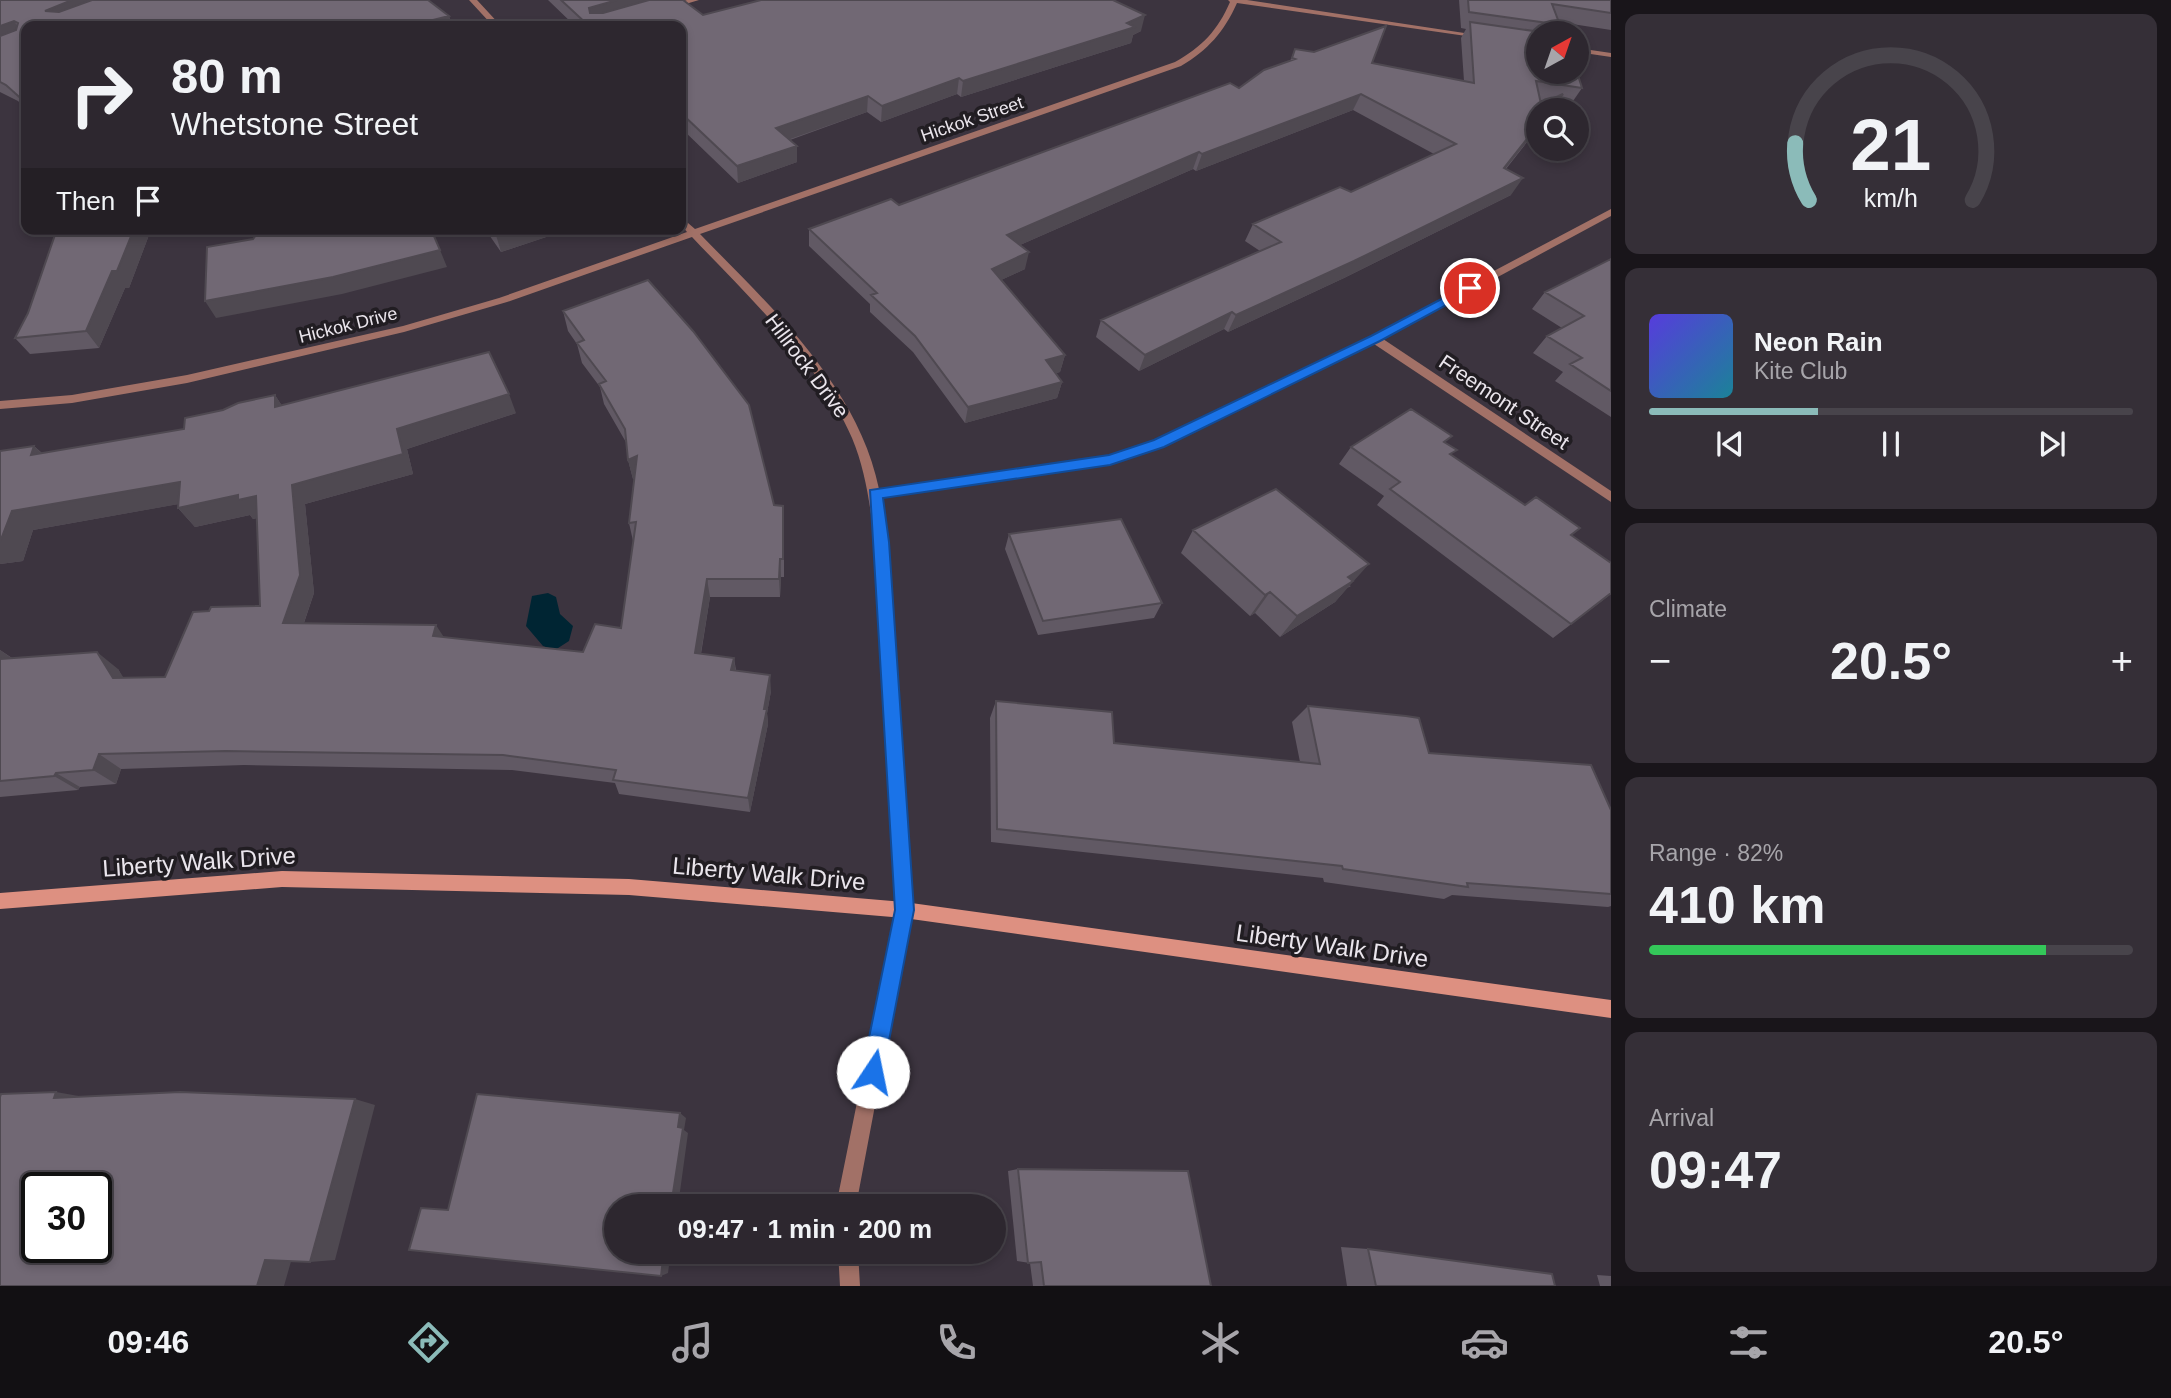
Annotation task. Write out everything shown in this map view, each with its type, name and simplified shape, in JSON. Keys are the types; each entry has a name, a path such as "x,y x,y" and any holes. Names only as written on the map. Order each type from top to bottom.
{"street":[{"path":"473,0 492,21"},
{"path":"658,10 695,0"},
{"path":"1233,0 1497,38"},
{"name":"Hickok Street","path":"692,233 1178,64 1216,38 1233,0"},
{"path":"1589,52 1611,55"},
{"path":"875,494 1110,460 1159,443 1375,338 1611,212"},
{"name":"Hillrock Drive","path":"686,226 789,336 852,425 875,494 881,542 904,910 848,1194"},
{"name":"Hickok Drive","path":"0,405 110,392 299,356 503,300 692,233"},
{"name":"Freemont Street","path":"1375,338 1611,497"},
{"name":"Liberty Walk Drive","path":"0,901 282,878 629,887 904,910 1611,1009"},
{"path":"849,1264 850,1286"}],"water":[{"path":"548,593 556,597 560,614 573,626 569,641 555,650 543,646 526,626 532,596"}],"building":[{"path":"0,0 72,0 45,11 59,12 92,0 428,0 449,16 429,21 21,21 21,98 0,82 0,36 16,30 18,23 14,21 0,26"},
{"path":"561,0 617,0 589,8 590,13 603,13 649,0 683,0 703,15 761,0 1113,0 1145,15 1127,23 1135,27 963,81 959,78 882,106 868,96 776,128 797,146 737,166 686,118 686,21 584,21"},
{"path":"1468,0 1611,0 1611,13 1552,4 1558,21 1534,21 1469,12"},
{"path":"1470,22 1526,30 1526,84 1537,84 1540,98 1526,98 1526,140 1504,168 1523,178 1354,261 1236,315 1232,312 1145,355 1101,320 1281,242 1253,224 1340,187 1351,192 1456,144 1361,94 1202,154 1199,152 1007,235 1029,252 992,269 1065,355 1046,360 1062,382 968,407 915,336 871,295 877,293 809,229 891,199 899,205 1230,83 1239,88 1264,70 1295,59 1292,58 1295,49 1314,52 1386,26 1372,63 1474,83"},
{"path":"1556,84 1581,84 1582,88"},
{"path":"55,235 132,235 117,271 112,271 86,331 15,338 28,313"},
{"path":"256,235 434,235 440,250 333,277 205,301 207,247 253,239"},
{"path":"1611,259 1611,391 1570,364 1582,358 1547,336 1584,316 1545,292"},
{"path":"648,280 693,331 749,405 774,505 783,506 783,559 780,559 779,579 707,579 695,653 734,658 731,670 770,675 764,709 767,709 748,798 613,780 616,770 503,755 226,751 99,754 93,770 0,781 0,659 97,652 113,678 165,677 193,612 209,611 211,607 260,606 256,496 238,500 238,495 178,508 180,482 12,511 0,542 0,451 34,446 31,455 184,429 185,418 223,410 238,403 275,395 275,407 489,352 509,394 397,429 403,454 292,485 300,575 283,623 436,625 433,636 583,652 595,624 621,628 636,522 629,523 637,456 628,460 625,429 599,384 606,381 577,343 584,340 563,311"},
{"path":"1411,409 1452,436 1444,442 1457,450 1450,454 1525,505 1536,497 1580,528 1571,535 1611,563 1611,593 1571,624 1390,489 1400,482 1351,447"},
{"path":"1276,489 1369,564 1348,577 1353,581 1297,616 1270,592 1265,595 1193,530"},
{"path":"1121,519 1162,603 1043,621 1009,534"},
{"path":"996,701 1112,712 1114,743 1320,764 1308,706 1419,718 1429,753 1591,765 1611,810 1611,894 1467,883 1468,887 1343,869 1342,866 997,829"},
{"path":"56,1092 54,1098 180,1092 355,1099 310,1262 265,1260 257,1286 0,1286 1,1094"},
{"path":"477,1094 680,1113 678,1127 683,1128 673,1194 604,1194 604,1264 662,1264 661,1276 409,1250 421,1208 448,1210"},
{"path":"1018,1169 1188,1171 1211,1286 1044,1286 1041,1262 1028,1263"},
{"path":"1368,1249 1552,1274 1555,1286 1376,1286"}],"route":[{"path":"873,1072 904,910 881,542 875,494 1110,460 1159,443 1375,338 1470,288"}]}
